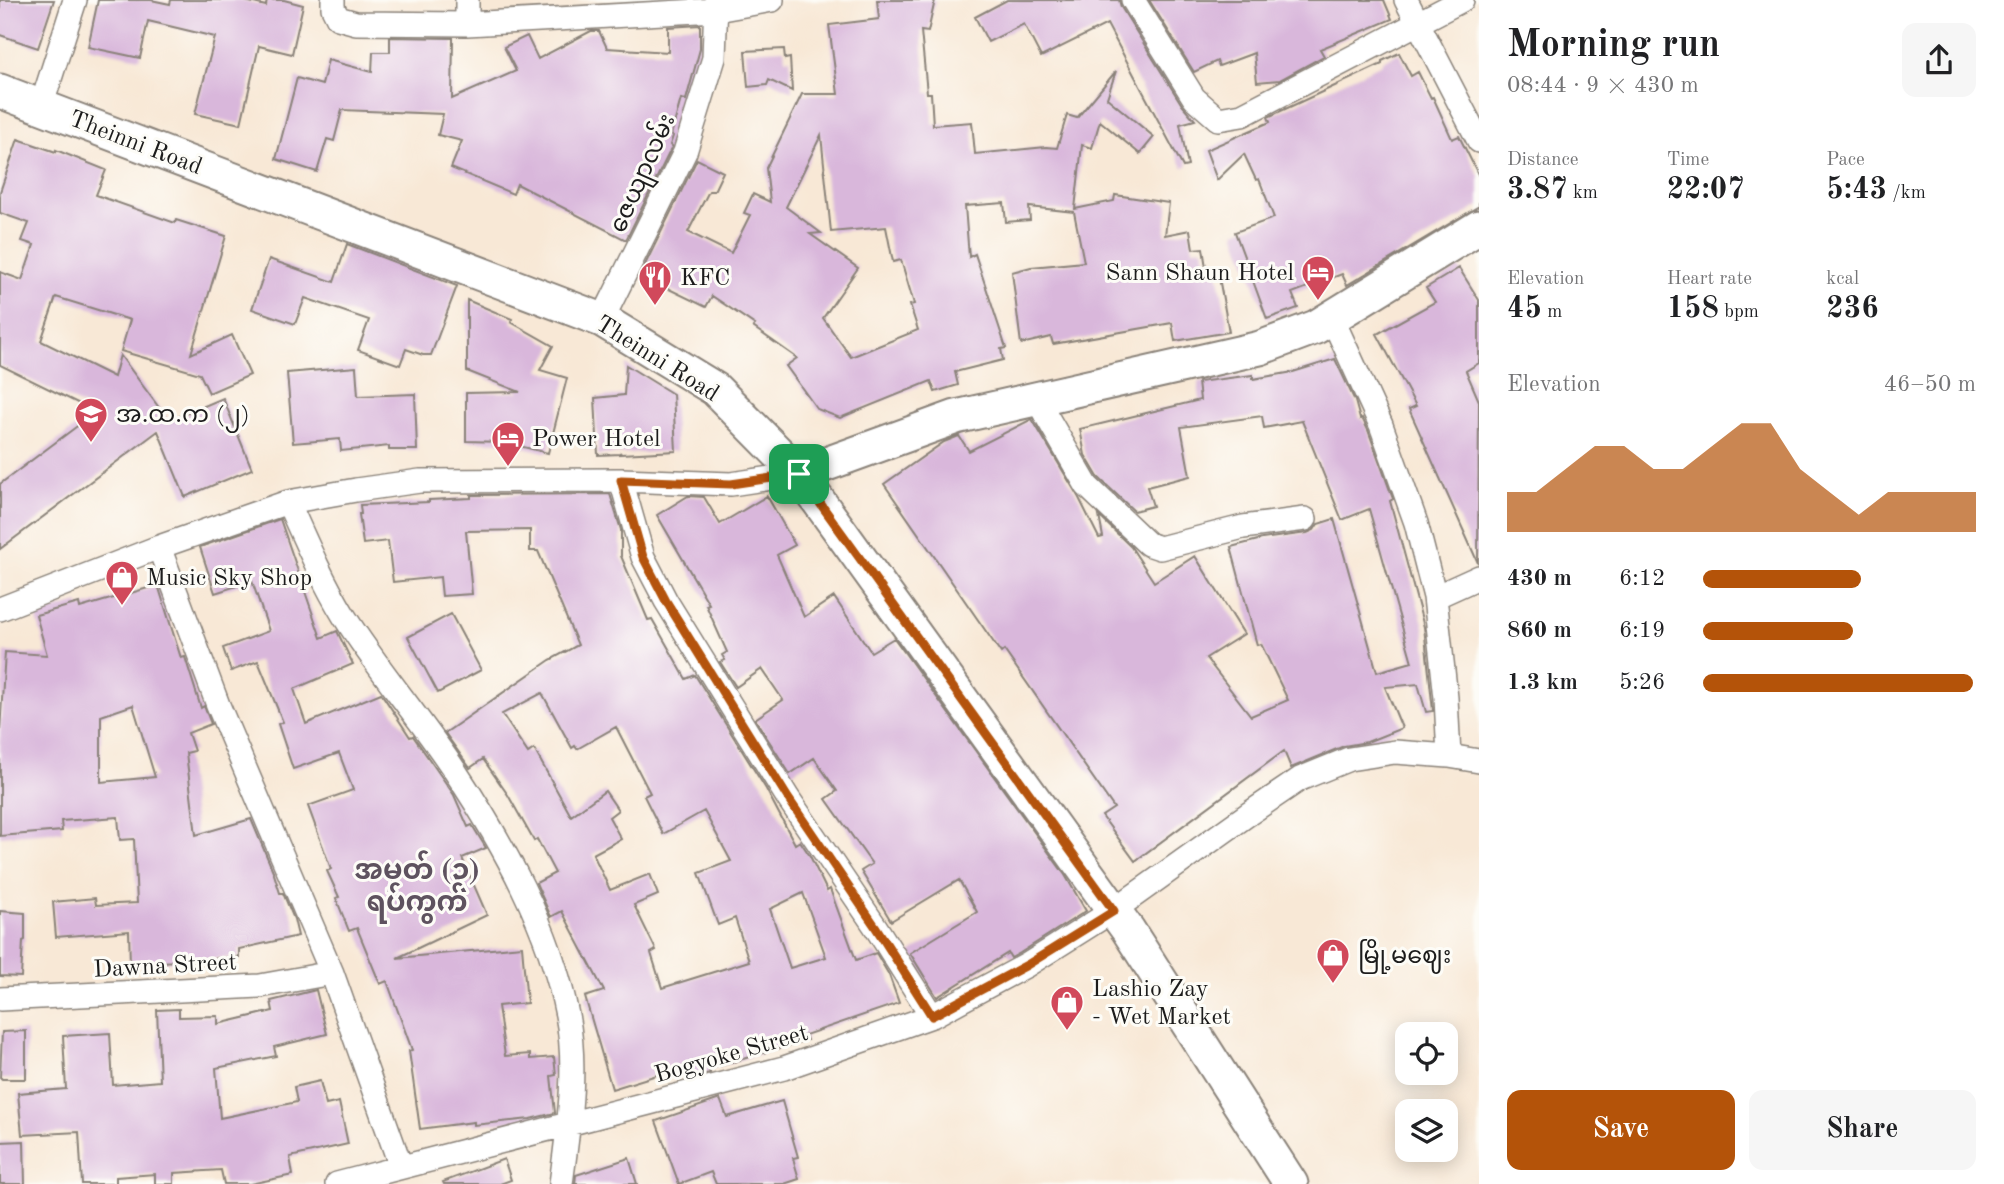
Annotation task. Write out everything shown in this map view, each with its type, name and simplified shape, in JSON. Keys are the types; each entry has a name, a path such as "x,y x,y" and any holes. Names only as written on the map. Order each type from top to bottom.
{"main road":[{"name":"Theinni Road","path":"0,91 602,320 715,389 799,474 1114,911 1291,1184"},
{"path":"799,474 956,417 1260,348 1316,327 1479,227"}],"street":[{"path":"41,107 75,0"},
{"path":"333,0 333,8 338,18 356,23 467,24 772,0"},
{"path":"467,0 467,24"},
{"path":"1133,0 1194,98 1218,119 1242,115 1462,0"},
{"path":"1406,0 1479,141"},
{"name":"ဇေယျာလမ်း","path":"602,320 685,152 714,58 716,5"},
{"path":"1332,318 1381,425 1416,523 1435,597 1449,756"},
{"path":"1036,398 1087,486 1148,544 1160,548 1176,546 1243,527 1305,519"},
{"path":"0,609 159,547 288,502 420,481 621,480 731,484 799,474"},
{"path":"621,480 643,557 666,601 788,798 932,1016"},
{"path":"288,502 317,566 344,616 456,772 511,864 550,950 568,1017 571,1073 569,1125 561,1184"},
{"path":"159,547 218,705 332,973 401,1167"},
{"path":"1435,597 1479,577"},
{"name":"Bogyoke Street","path":"337,1184 784,1068 932,1016 1027,965 1114,911 1300,779 1349,759 1395,752 1479,761"},
{"name":"Dawna Street","path":"0,999 260,986 332,973"}],"building":[{"path":"0,0 54,0 38,48 0,35"},
{"path":"98,0 151,0 170,4 171,0 241,0 266,6 267,0 284,0 303,5 292,54 259,46 241,124 195,114 215,37 148,21 140,58 88,47"},
{"path":"877,0 935,0 928,32 921,31 933,125 972,122 975,154 1057,148 1067,115 1077,118 1116,71 1107,98 1154,137 1140,154 1100,121 1092,148 1082,145 1075,209 1114,201 1115,195 1169,203 1165,235 1190,230 1193,249 1203,248 1207,274 1218,272 1229,332 1175,341 1172,323 1053,344 1051,337 1021,344 1012,272 1031,267 1084,262 1074,212 1029,207 1030,220 1006,222 1004,203 965,206 969,257 975,254 1006,348 1001,349 1003,360 955,372 958,385 935,392 931,381 840,418 817,409 786,366 797,358 753,327 755,325 712,296 706,307 640,275 697,159 723,172 714,191 709,191 688,232 731,253 750,215 744,213 753,194 770,202 766,168 802,94 838,94 829,25 879,19","holes":["821,135 831,232 886,227 893,262 901,260 914,304 910,305 918,330 851,357 823,318 858,268 810,234 821,233 786,207"]},
{"path":"1007,0 1119,0 1182,105 1195,120 1180,124 1188,166 1183,167 1107,24 1041,57 1024,24 988,42 975,17"},
{"path":"1149,0 1384,0 1392,19 1320,49 1324,56 1280,80 1257,82 1254,53 1219,66 1217,61 1194,72"},
{"path":"700,25 700,49 686,100 681,99 671,135 672,147 626,240 517,184 513,194 451,168 462,141 438,135 443,114 342,110 334,141 327,139 317,172 276,159 297,78 322,85 328,60 372,72 373,52 390,52 390,37 453,38 452,99 516,71 504,47 527,36 538,59 591,31 599,31 607,48 668,52 668,27"},
{"path":"784,49 785,59 790,58 792,91 769,80 767,85 748,87 745,51"},
{"path":"1399,53 1411,76 1418,72 1452,139 1459,136 1479,176 1479,206 1347,285 1342,274 1292,293 1298,308 1267,319 1235,232 1274,218 1259,179 1256,180 1244,154 1217,180 1206,150 1270,122 1268,117 1382,64 1382,61"},
{"path":"18,139 56,150 106,170 96,195 175,223 176,220 226,236 191,354 232,335 250,375 209,393 200,374 121,351 130,320 56,297 41,341 114,377 120,355 169,421 223,398 252,469 185,497 158,431 0,549 0,484 96,412 0,365 0,272 22,280 34,245 22,241 29,223 0,213 0,192"},
{"path":"347,244 457,286 431,355 406,349 400,365 358,350 369,320 305,298 295,324 252,309 269,259 334,282"},
{"path":"1459,268 1479,300 1479,363 1466,371 1479,401 1478,563 1409,409 1416,406 1377,334 1435,302 1426,288"},
{"path":"467,300 512,319 511,322 553,346 540,370 567,378 548,453 503,442 466,441 466,393 520,392 467,371"},
{"path":"1335,359 1355,401 1360,419 1362,418 1368,430 1393,499 1390,501 1424,627 1433,711 1426,712 1418,684 1385,687 1402,728 1367,742 1344,746 1291,768 1284,751 1135,861 1102,816 1114,808 1004,650 1001,653 884,484 944,442 959,436 969,451 1032,419 1079,498 1099,538 1103,537 1099,516 1131,547 1154,582 1195,556 1244,634 1206,658 1251,716 1288,700 1261,644 1257,645 1231,547 1262,539 1307,533 1314,530 1318,524 1334,519 1377,672 1412,662 1369,509 1342,520 1302,421 1264,428 1262,416 1181,427 1190,476 1147,487 1153,506 1134,511 1098,477 1085,455 1080,429 1200,400 1198,382 1253,375 1253,379 1293,372"},
{"path":"626,365 673,394 676,451 598,455 595,398 624,395"},
{"path":"356,367 358,396 415,394 417,450 389,450 389,446 341,451 340,439 293,443 287,373"},
{"path":"610,494 621,530 621,556 648,620 652,619 686,679 695,675 766,789 795,844 800,841 810,856 827,891 830,889 856,960 876,953 889,975 899,1003 805,1035 807,1040 709,1069 710,1073 692,1077 689,1065 612,1089 585,997 604,991 562,911 551,917 536,883 555,873 537,839 534,841 508,795 483,759 470,768 445,733 550,660 578,645 538,551 530,551 530,530 466,531 472,594 442,596 440,577 393,582 388,541 363,544 360,505 429,502 471,498 471,495","holes":["542,693 572,748 575,746 577,749 616,727 650,793 644,796 663,834 704,811 731,861 699,873 718,925 735,918 749,961 662,988 651,953 656,950 634,905 658,895 650,874 610,890 593,854 621,839 609,817 618,810 605,791 571,816 534,749 528,753 502,714","803,893 826,957 790,968 770,909"]},
{"path":"688,496 704,497 720,524 767,496 795,545 777,555 804,617 834,597 871,652 894,638 1065,875 1086,911 1020,953 1011,958 1008,953 937,997 910,953 977,912 959,880 891,921 861,871 872,864 826,799 837,791 814,758 790,774 755,719 783,700 762,669 736,687 720,662 725,660 722,655 727,652 706,605 709,604 657,515"},
{"path":"280,519 321,638 337,631 353,664 294,689 306,724 381,693 454,795 468,827 472,825 486,848 462,858 487,915 397,958 522,946 527,1003 498,1006 505,1056 530,1054 530,1059 554,1057 556,1075 551,1076 555,1113 530,1119 420,1129 409,1051 412,1050 387,981 380,984 357,928 349,931 336,898 339,897 327,871 331,869 308,806 353,790 339,753 293,769 278,724 283,722 258,661 231,671 223,648 269,631 252,581 215,593 200,547"},
{"path":"158,585 181,658 185,657 201,708 204,706 211,724 188,733 194,751 186,753 196,835 251,819 280,893 283,893 294,919 298,936 239,949 239,957 130,964 129,931 56,937 53,902 95,898 96,905 137,903 134,839 120,840 118,817 61,821 62,831 0,836 0,731 5,652 47,655 36,615 79,603 80,608","holes":["133,705 155,777 101,782 101,716"]},
{"path":"451,614 481,670 438,693 408,637"},
{"path":"0,911 25,913 21,977 0,976"},
{"path":"316,990 327,1034 274,1047 276,1056 216,1068 220,1118 297,1102 294,1087 320,1081 326,1105 339,1102 348,1144 290,1157 293,1175 250,1184 224,1184 221,1170 174,1173 174,1184 155,1184 155,1174 116,1177 116,1184 82,1184 79,1132 22,1135 18,1093 66,1089 63,1036 110,1033 113,1085 160,1081 157,1010 179,1009 179,1017 218,1016 218,1024 273,1011 271,1001"},
{"path":"26,1031 26,1079 2,1079 2,1032"},
{"path":"720,1099 727,1117 782,1101 798,1157 793,1158 799,1179 784,1184 716,1184 711,1172 679,1184 656,1121"},
{"path":"24,1141 25,1184 0,1184 0,1142"},
{"path":"629,1158 637,1184 575,1184 576,1175"},
{"path":"504,1159 511,1180 500,1184 443,1182"}],"place":[{"name":"Sann Shaun Hotel","path":"1318,302"},
{"name":"KFC","path":"655,307"},
{"name":"အ.ထ.က (၂)","path":"91,444"},
{"name":"Power Hotel","path":"508,468"},
{"name":"Music Sky Shop","path":"122,607"},
{"name":"မြို့မဈေး","path":"1333,985"},
{"name":"Lashio Zay - Wet Market","path":"1067,1032"}],"district":[{"name":"အမှတ် (၃) ရပ်ကွက်","path":"417,885"}],"route":[{"path":"799,474 1114,911 1027,965 932,1016 788,798 666,601 643,557 621,480 731,484 799,474"}]}
